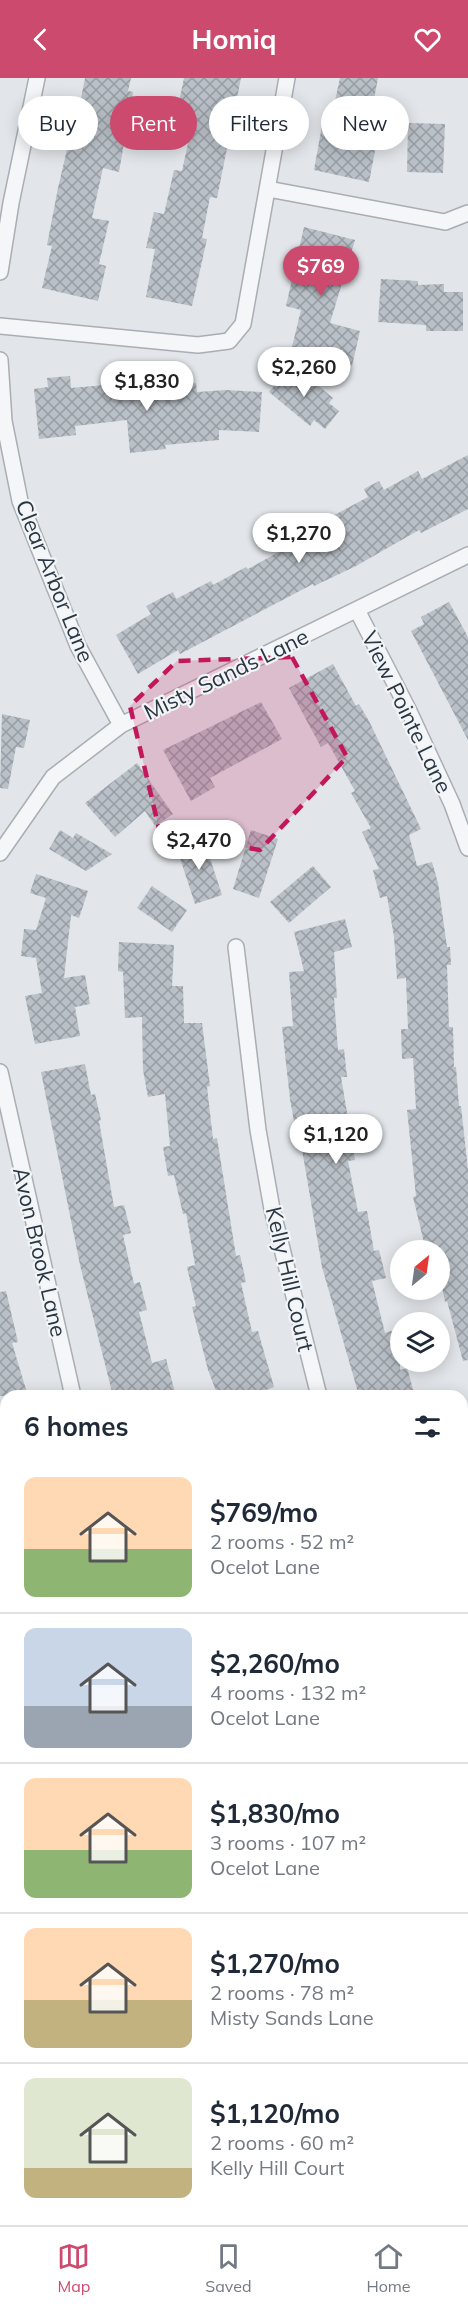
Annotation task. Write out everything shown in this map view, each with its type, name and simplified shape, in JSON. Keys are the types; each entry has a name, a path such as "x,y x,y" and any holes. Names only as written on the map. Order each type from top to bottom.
{"street":[{"path":"0,272 11,203 37,78"},
{"path":"0,326 198,345 229,341 243,324 287,78"},
{"path":"268,189 445,222 468,213"},
{"name":"Clear Arbor Lane","path":"0,360 4,421 20,501 78,645 120,725"},
{"name":"Misty Sands Lane","path":"0,853 53,777 120,725 468,555"},
{"name":"View Pointe Lane","path":"357,610 408,709 452,804 468,848"},
{"name":"Kelly Hill Court","path":"236,947 257,1119 272,1209 317,1390"},
{"name":"Avon Brook Lane","path":"0,1072 72,1390"}],"highlighted area":[{"path":"292,657 347,757 260,850 160,833 130,706 177,661"}],"building":[{"path":"85,78 131,78 128,91 133,92 132,96 110,96 110,150 123,150 119,172 103,168 92,218 109,221 99,264 106,266 98,301 42,288 52,246 47,245 67,150 98,150 98,96 81,96"},
{"path":"184,78 241,78 237,96 209,96 209,150 227,150 217,198 210,197 202,238 207,239 192,306 146,297 155,249 146,248 154,212 164,214 174,170 182,171 187,150 197,150 197,96 180,96"},
{"path":"340,78 378,78 375,96 336,96"},
{"path":"409,123 445,124 443,173 407,172"},
{"path":"321,131 321,150 375,150 369,182 314,170"},
{"path":"304,227 355,240 330,323 360,331 352,366 291,351 301,310 286,306"},
{"path":"381,279 418,281 418,285 444,284 444,292 463,292 463,331 426,331 426,325 378,322"},
{"path":"292,364 333,398 329,403 339,411 325,429 314,420 310,426 269,392"},
{"path":"70,376 71,388 116,384 116,392 196,383 197,392 226,390 262,392 259,432 219,430 219,440 165,445 166,449 130,453 127,420 75,426 76,435 39,439 34,389 48,387 47,378"},
{"path":"468,455 468,509 421,533 419,530 356,566 314,586 313,584 180,654 178,650 138,674 116,635 151,614 146,606 173,592 176,599 211,581 213,585 329,528 325,520 368,497 364,489 379,481 384,490 418,471 422,479"},
{"path":"449,602 468,637 468,740 411,631 424,624 421,617"},
{"path":"333,664 356,706 359,704 369,721 421,829 409,835 417,866 432,862 438,883 447,947 450,947 451,965 447,965 449,1027 453,1027 454,1067 456,1067 468,1170 468,1360 463,1361 447,1301 445,1300 450,1300 450,1240 423,1240 413,1197 416,1196 407,1110 416,1109 413,1058 402,1059 401,1029 408,1029 406,978 397,979 394,937 387,896 380,898 373,870 379,869 362,832 371,828 351,793 355,791 328,743 321,747 289,688"},
{"path":"261,702 282,739 210,778 215,787 191,801 163,750"},
{"path":"2,714 30,720 24,748 16,747 8,789 0,788"},
{"path":"137,763 173,814 155,826 145,811 115,837 85,803"},
{"path":"60,830 73,838 76,833 112,854 86,871 49,849"},
{"path":"251,830 278,839 259,898 233,889"},
{"path":"204,840 222,895 195,904 176,846 191,841 194,846"},
{"path":"313,866 331,887 289,923 270,902"},
{"path":"36,874 88,891 79,918 71,915 64,978 85,975 90,1004 75,1007 80,1036 35,1044 25,996 42,993 36,958 21,956 24,929 36,930 46,898 30,893"},
{"path":"152,886 187,910 172,932 137,908"},
{"path":"345,919 352,947 334,952 337,998 334,998 338,1050 344,1049 347,1077 341,1077 355,1160 348,1161 358,1212 367,1211 374,1251 379,1250 386,1278 372,1281 385,1333 390,1331 390,1372 408,1372 413,1390 357,1390 322,1267 298,1126 295,1127 290,1099 282,1027 293,1026 289,972 304,971 294,932"},
{"path":"119,942 174,945 172,986 183,986 184,1023 202,1023 210,1086 207,1087 213,1139 217,1138 236,1256 240,1255 246,1282 241,1283 252,1332 258,1331 274,1387 266,1390 216,1390 208,1370 192,1307 196,1306 187,1267 195,1265 186,1213 183,1214 174,1175 168,1176 163,1147 170,1146 165,1094 148,1097 143,1070 142,1017 125,1018 123,972 118,971"},
{"path":"85,1064 91,1095 95,1094 101,1120 99,1121 114,1207 124,1205 131,1233 123,1235 134,1284 140,1282 147,1310 139,1312 152,1363 166,1359 174,1390 111,1390 80,1265 41,1072"},
{"path":"6,1291 18,1342 12,1343 26,1390 0,1390 0,1292"}]}
